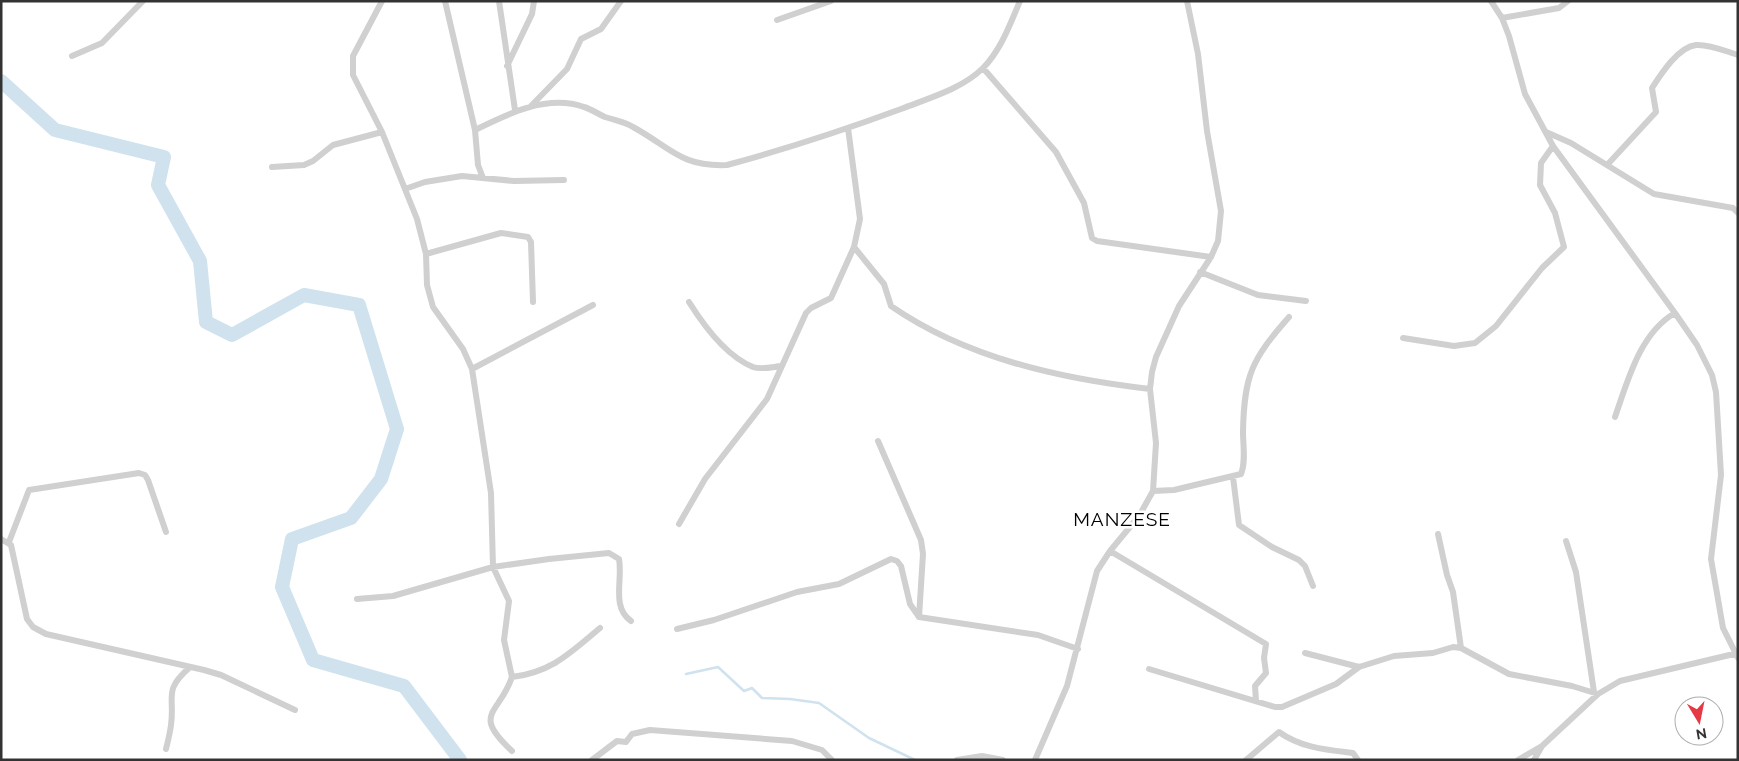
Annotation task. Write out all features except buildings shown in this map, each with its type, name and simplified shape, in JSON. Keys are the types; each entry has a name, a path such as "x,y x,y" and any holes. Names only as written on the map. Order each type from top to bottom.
{"street":[{"path":"72,56 102,43 143,1"},
{"path":"382,1 353,56 353,75 382,132 420,228 426,254 429,297 433,306 463,349 472,370 491,493 493,567 509,601 504,640 512,677 492,710 490,718 494,732 512,751"},
{"path":"445,1 475,130 478,166 483,178"},
{"path":"499,1 507,66 515,110"},
{"path":"507,66 525,30 534,1"},
{"path":"530,107 567,69 581,39 601,29 621,1"},
{"path":"777,20 831,1"},
{"path":"475,130 515,110 564,104 584,107 633,127 667,151 709,166 734,162 848,128 940,94 966,81 983,68 996,51 1020,1"},
{"path":"1035,760 1067,686 1097,572 1110,551 1139,516 1153,491 1156,442 1150,389 1156,357 1179,306 1218,241 1222,224 1206,131 1198,54 1187,1"},
{"path":"1491,1 1502,18 1525,94 1553,146 1675,313 1697,345 1712,375 1716,392 1721,475 1711,559 1723,628 1737,655 1620,681 1596,693 1542,746 1518,760"},
{"path":"1502,18 1559,8 1568,1"},
{"path":"1608,164 1656,112 1652,88 1668,62 1693,45 1706,46 1738,55"},
{"path":"983,68 1056,152 1084,203 1092,238 1097,241 1210,257"},
{"path":"678,524 705,479 767,400 806,313 811,308 831,298 854,247 860,219 848,128"},
{"path":"272,167 304,165 313,161 333,145 382,132"},
{"path":"1546,132 1572,143 1654,194 1732,208 1738,213"},
{"path":"1403,338 1454,346 1475,343 1496,326 1542,268 1564,247 1555,213 1540,185 1541,163 1553,146"},
{"path":"405,189 445,178 462,176 514,181 564,180"},
{"path":"426,254 502,233 528,237 531,242 533,302"},
{"path":"854,247 884,284 891,306 964,347 1028,367 1150,389"},
{"path":"1200,272 1258,295 1306,301"},
{"path":"690,302 714,337 740,358 753,367 781,366"},
{"path":"472,370 593,305"},
{"path":"1615,416 1631,372 1651,333 1661,321 1675,313"},
{"path":"1153,491 1174,490 1241,474 1243,470 1244,409 1250,373 1264,345 1289,317"},
{"path":"878,441 920,540 923,554 919,617"},
{"path":"166,532 148,480 145,475 139,473 29,490 9,542 27,619 33,628 46,634 221,676 295,710"},
{"path":"1233,477 1238,525 1272,547 1299,560 1305,566 1313,586"},
{"path":"1438,534 1456,609 1461,648"},
{"path":"1,539 9,542"},
{"path":"1566,541 1576,572 1596,693"},
{"path":"1110,551 1266,644 1264,658 1266,673 1255,686 1256,701"},
{"path":"357,599 393,596 418,591 493,567 609,553 619,559 618,594 624,616 631,621"},
{"path":"677,628 714,620 797,592 839,584 890,559 897,561 901,566 910,604 919,617 1038,635 1078,649"},
{"path":"512,677 543,671 567,656 600,628"},
{"path":"1149,669 1231,696 1282,707 1336,684 1359,667 1394,656 1433,653 1453,647 1461,648 1509,674 1572,686 1596,693"},
{"path":"1305,653 1359,667"},
{"path":"166,749 172,724 171,692 178,678 189,668"},
{"path":"592,760 617,742 626,742 632,734 650,730 792,741 822,750 829,757 839,760"},
{"path":"1246,760 1280,732 1288,739 1320,749 1353,753 1358,760"},
{"path":"1534,760 1542,746"},
{"path":"957,760 982,756 1003,760"}],"waterway":[{"path":"1,81 55,130 164,157 158,185 200,261 206,322 232,335 304,295 359,305 397,429 381,479 351,518 292,539 282,587 313,660 404,686 460,760"},
{"path":"686,674 718,667 744,691 752,688 762,698 819,703 869,738 915,760"}],"district":[{"name":"MANZESE","path":"1122,519"}]}
